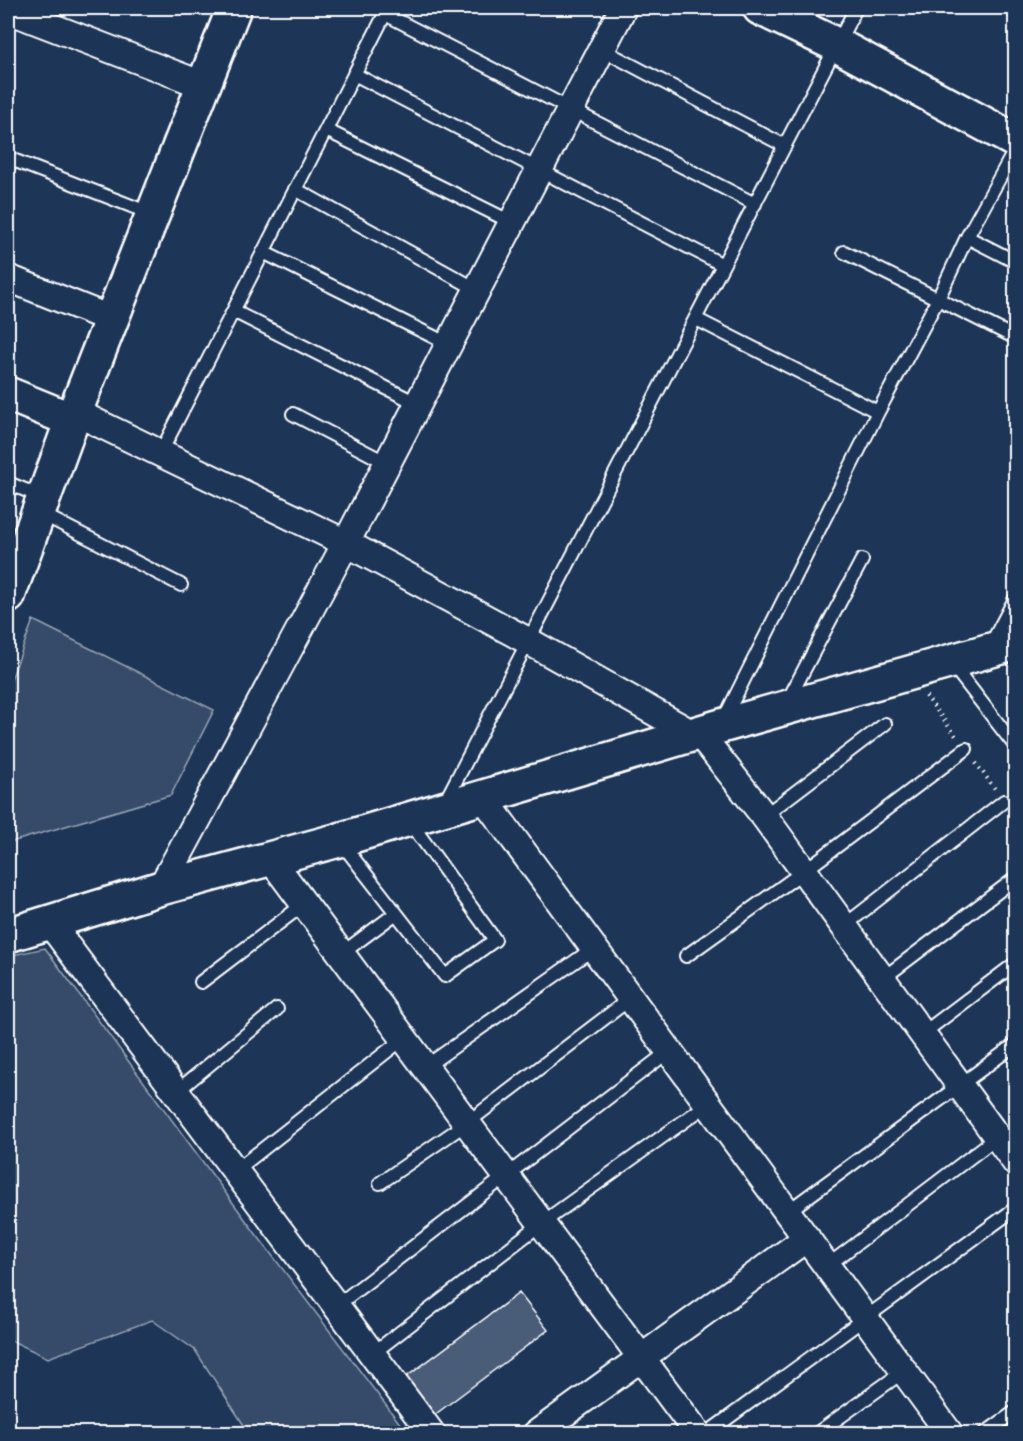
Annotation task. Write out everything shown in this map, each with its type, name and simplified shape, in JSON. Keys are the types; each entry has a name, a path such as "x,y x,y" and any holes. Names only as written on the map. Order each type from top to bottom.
{"street":[{"path":"11,575 42,505 74,416 234,8"},
{"path":"161,888 346,543 623,8"},
{"path":"760,8 837,45 1016,141"},
{"path":"8,10 203,85"},
{"path":"8,278 112,320"},
{"path":"8,394 74,416 160,454 346,543 530,642 704,731 1016,1163"},
{"path":"8,935 161,888 339,840 704,731 1002,647"},
{"path":"483,797 904,1371 941,1431"},
{"path":"270,858 698,1434"},
{"path":"49,922 432,1434"},
{"path":"536,1434 807,1238"}],"lane":[{"path":"442,808 530,642 856,8"},
{"path":"1007,8 1016,12"},
{"path":"160,454 387,11 755,204"},
{"path":"601,50 785,146"},
{"path":"354,74 723,265"},
{"path":"326,130 511,222"},
{"path":"704,731 878,412 938,299 967,237 1016,148"},
{"path":"8,158 153,215"},
{"path":"295,189 476,289"},
{"path":"967,237 1016,262"},
{"path":"263,252 448,344"},
{"path":"844,252 1016,338"},
{"path":"233,311 417,404"},
{"path":"696,319 878,412"},
{"path":"293,414 387,463"},
{"path":"8,483 181,585"},
{"path":"784,709 862,560"},
{"path":"1002,647 1016,597"},
{"path":"950,662 1016,747"},
{"path":"764,816 885,724"},
{"path":"686,956 966,749"},
{"path":"844,926 1004,801"},
{"path":"339,840 445,976 495,940 408,818"},
{"path":"882,979 1016,878"},
{"path":"201,982 304,904"},
{"path":"341,954 395,914"},
{"path":"425,1067 594,948"},
{"path":"922,1034 1016,963"},
{"path":"380,1183 467,1123 631,998"},
{"path":"176,1092 277,1009"},
{"path":"235,1171 404,1038"},
{"path":"787,1212 1016,1044"},
{"path":"336,1306 669,1051"},
{"path":"372,1354 542,1223 708,1104"},
{"path":"827,1266 997,1137"},
{"path":"706,1434 1016,1208"},
{"path":"816,1434 904,1371"},
{"path":"984,1434 1016,1411"}],"shaded area":[{"path":"33,620 214,710 171,795 8,843 8,688"},
{"path":"45,948 253,1230 407,1433 249,1433 195,1350 152,1320 48,1358 8,1339 8,956"}],"building":[{"path":"519,1293 548,1330 433,1416 405,1378"}]}
